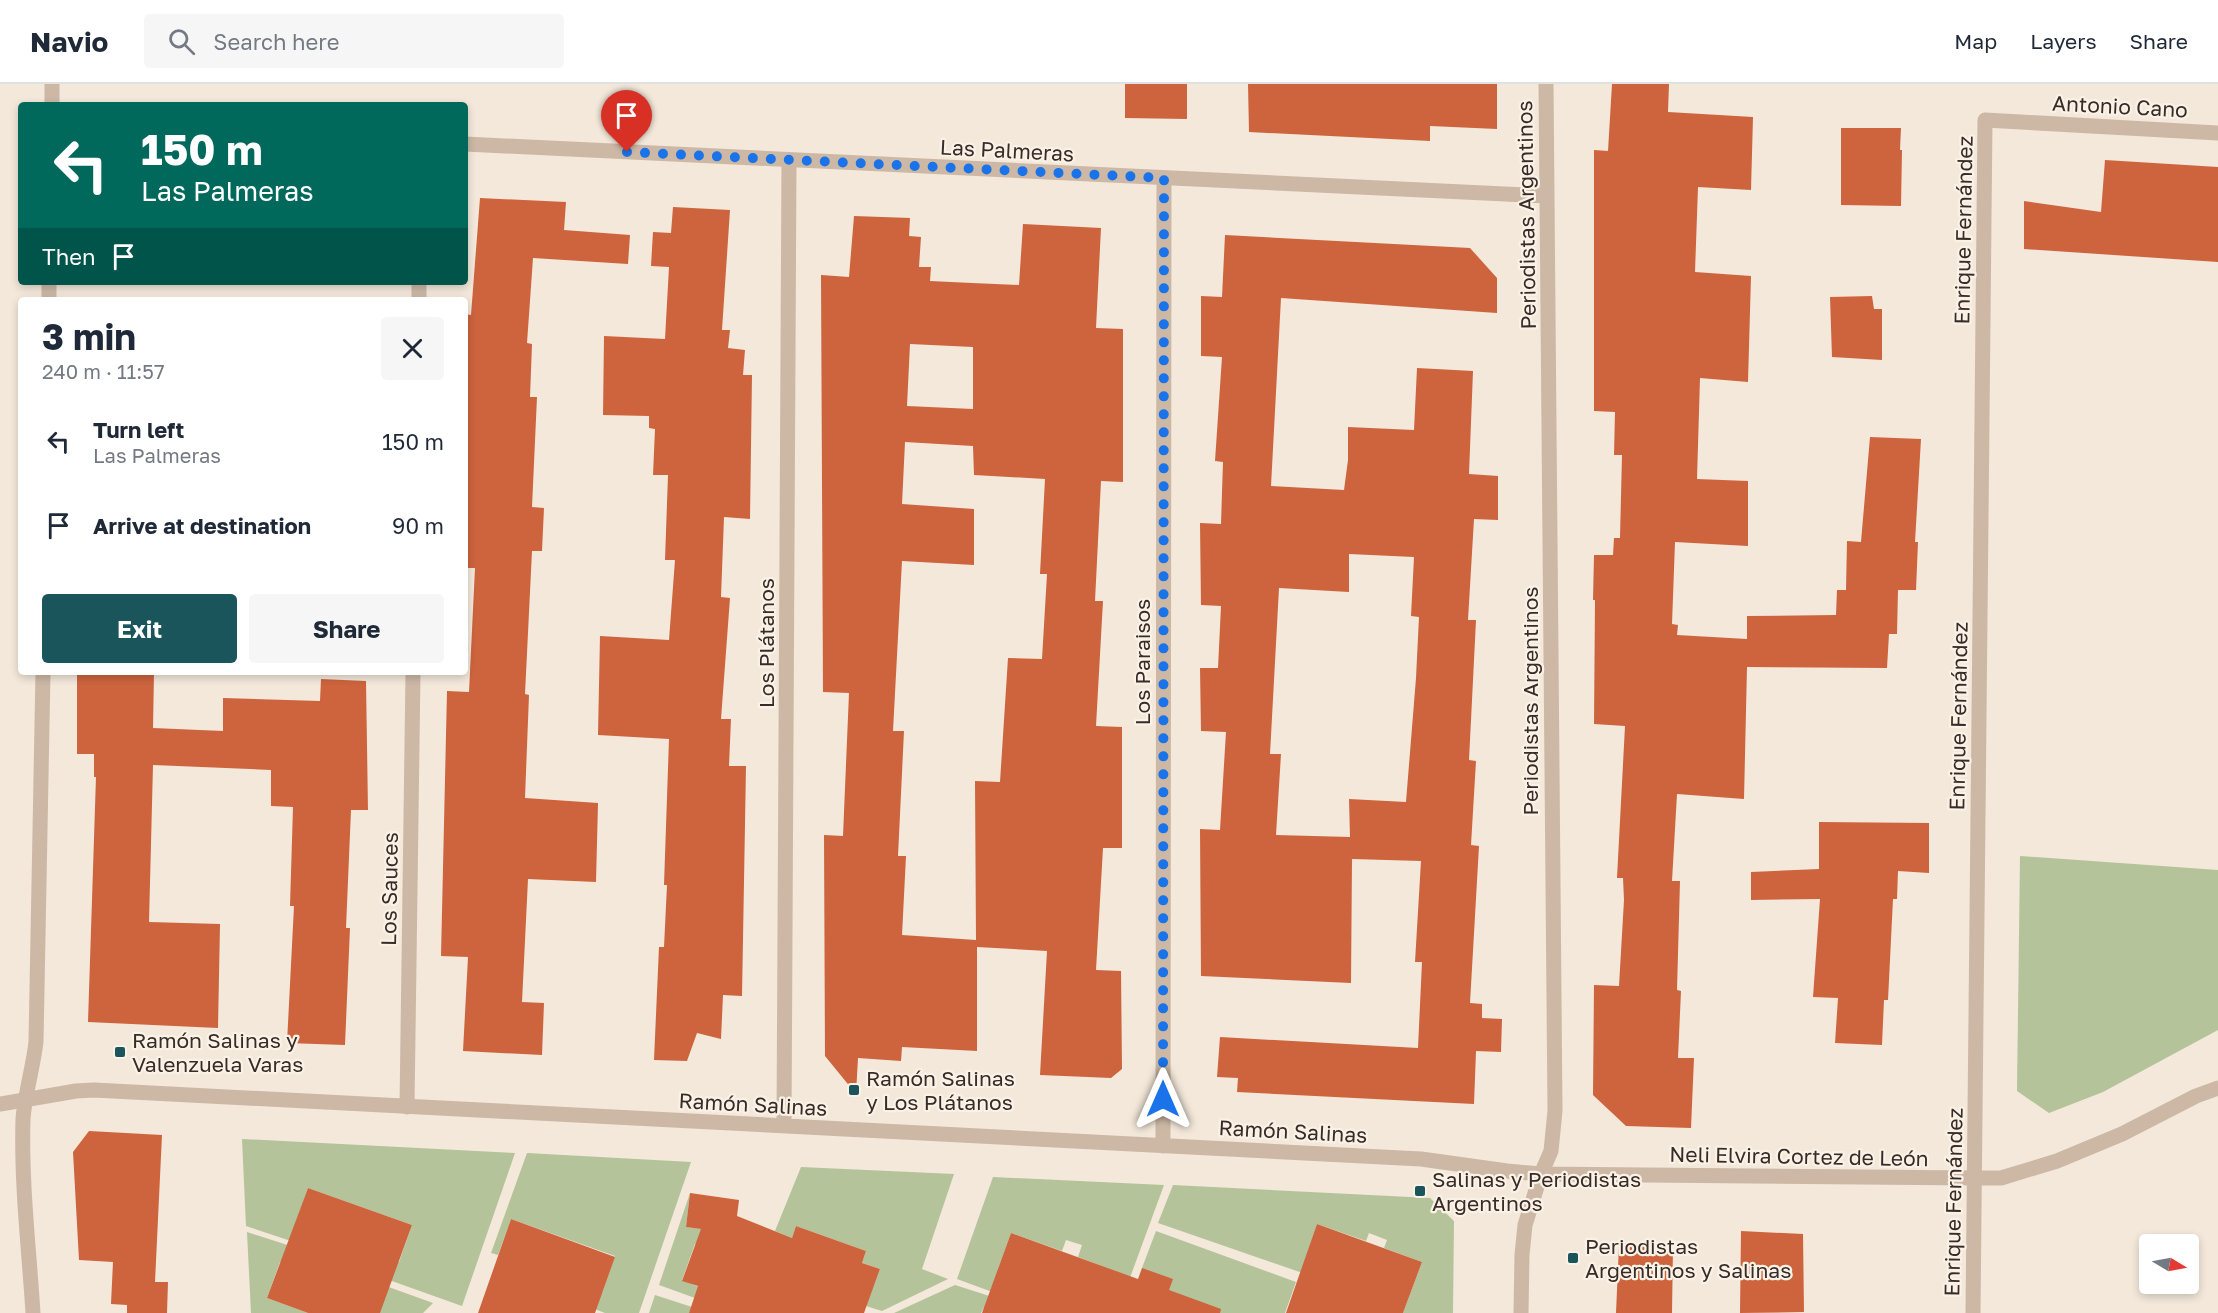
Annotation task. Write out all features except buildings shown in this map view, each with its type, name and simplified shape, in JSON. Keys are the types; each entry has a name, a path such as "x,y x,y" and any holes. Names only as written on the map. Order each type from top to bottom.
{"street":[{"path":"52,84 52,102"},
{"name":"Periodistas Argentinos","path":"1521,1313 1525,1225 1541,1174 1551,1151 1555,1112 1546,84"},
{"name":"Antonio Cano","path":"1984,120 2218,133"},
{"name":"Enrique Fernández","path":"1973,1313 1984,120"},
{"name":"Las Palmeras","path":"468,144 1547,196"},
{"name":"Los Plátanos","path":"784,1126 789,160"},
{"name":"Los Paraisos","path":"1162,1146 1164,178"},
{"path":"33,1313 23,1149 25,1101 36,1042 43,675"},
{"name":"Los Sauces","path":"407,1107 413,675"},
{"name":"Neli Elvira Cortez de León","path":"1541,1174 2001,1178 2057,1161 2122,1134 2196,1096 2218,1088"},
{"name":"Ramón Salinas","path":"0,1104 94,1090 1421,1159 1541,1174"}],"green space":[{"path":"2020,856 2218,870 2218,1030 2103,1092 2049,1113 2017,1091"},
{"path":"242,1139 515,1153 462,1306 375,1275 399,1262 412,1225 308,1188 295,1224 306,1246 246,1226"},
{"path":"527,1153 691,1162 639,1313 605,1313 587,1306 602,1293 615,1256 511,1219 498,1255 491,1253"},
{"path":"801,1167 954,1174 922,1269 948,1279 882,1311 866,1306 880,1269 862,1263 866,1251 796,1226 792,1238 775,1231"},
{"path":"993,1177 1164,1185 1117,1313 1083,1313 1115,1271 1078,1257 1082,1245 1066,1240 1062,1251 1011,1233 998,1269 1006,1297 957,1279"},
{"path":"1173,1185 1430,1198 1454,1221 1453,1313 1403,1313 1422,1262 1384,1248 1387,1240 1369,1233 1366,1241 1317,1224 1305,1260 1317,1278 1158,1223"},
{"path":"690,1193 686,1227 735,1233 695,1244 682,1280 699,1287 695,1298 659,1285"},
{"path":"1156,1231 1296,1282 1285,1313 1160,1313 1142,1268"},
{"path":"247,1232 331,1259 280,1262 267,1298 308,1313 251,1313"},
{"path":"372,1281 433,1303 423,1313 380,1313"},
{"path":"955,1285 1005,1301 1001,1313 984,1307 981,1313 894,1313"},
{"path":"655,1295 692,1307 689,1313 649,1313"}],"place":[{"name":"Ramón Salinas y Valenzuela Varas","path":"120,1052"},
{"name":"Ramón Salinas y Los Plátanos","path":"854,1090"},
{"name":"Salinas y Periodistas Argentinos","path":"1420,1191"},
{"name":"Periodistas Argentinos y Salinas","path":"1573,1258"}],"route":[{"path":"627,152 1164,178 1163,1099"}]}
